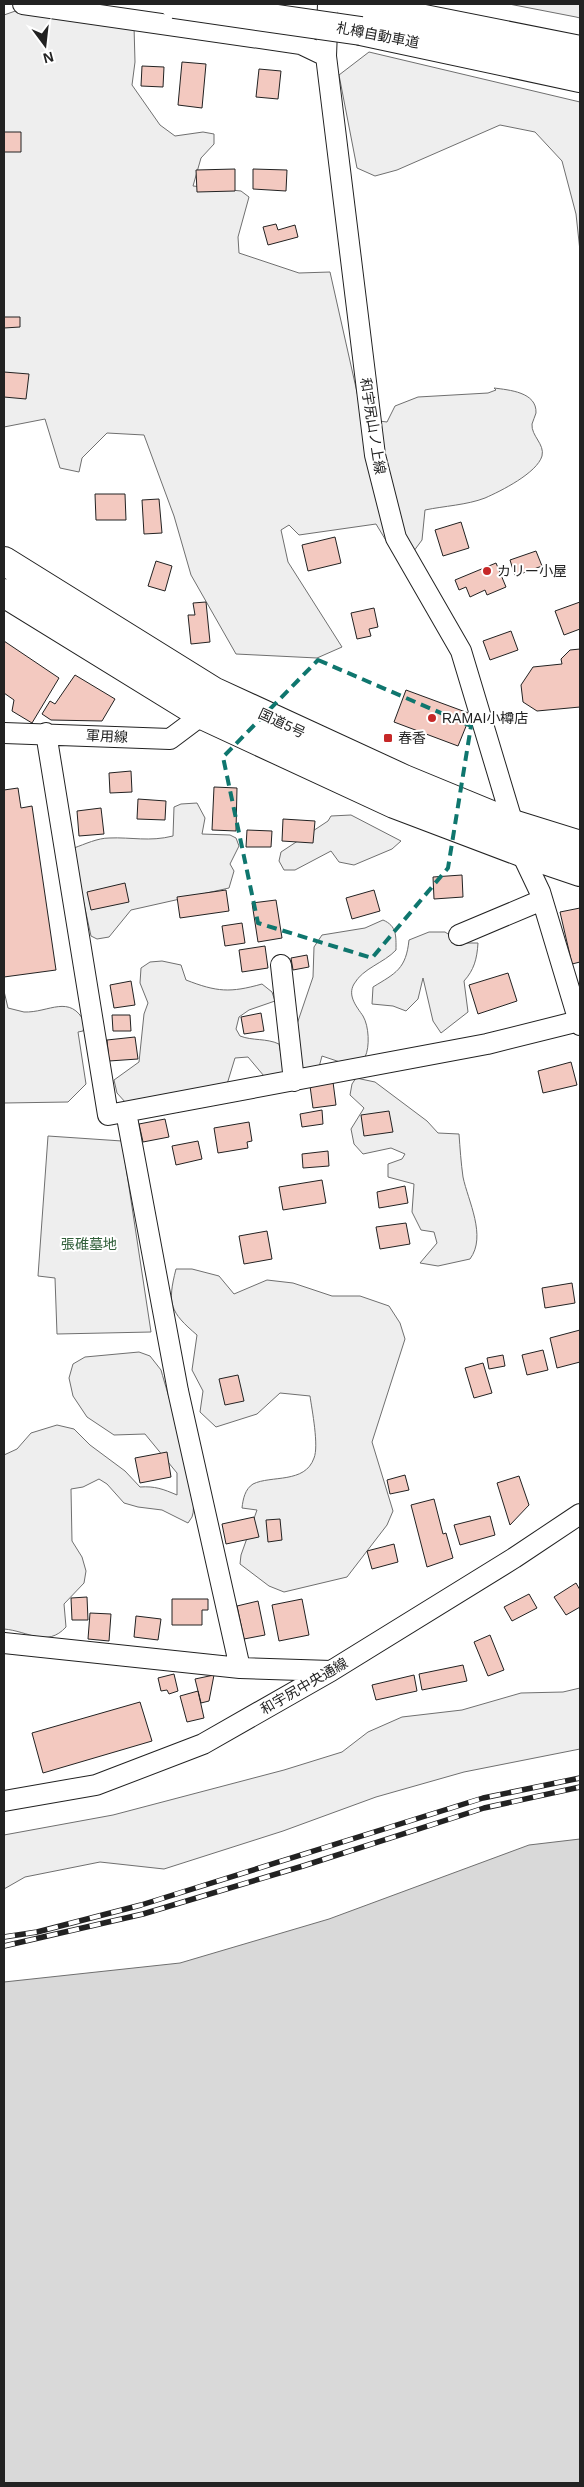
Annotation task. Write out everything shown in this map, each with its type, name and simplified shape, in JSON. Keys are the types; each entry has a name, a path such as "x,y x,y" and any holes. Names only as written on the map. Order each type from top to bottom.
{"highway":[{"name":"札樽自動車道","path":"174,4 359,13 580,50"},
{"name":"札樽自動車道","path":"359,13 580,78"},
{"name":"国道5号","path":"4,561 213,691 404,779 512,824 580,845"},
{"name":"国道5号","path":"4,592 202,715 394,804 580,872"}],"street":[{"path":"23,4 301,44 326,56"},
{"name":"和宇尻山ノ上線","path":"328,4 326,56 377,464 396,538 461,651 512,824"},
{"name":"軍用線","path":"4,733 46,733 170,739 202,715"},
{"path":"46,733 108,1115 487,1044 580,1023 542,900 521,852"},
{"path":"459,935 542,900"},
{"path":"281,965 294,1081"},
{"path":"126,1112 178,1391 240,1668"},
{"name":"和宇尻中央通線","path":"4,1801 96,1785 150,1766 203,1744 331,1671 514,1558 580,1514"},
{"path":"4,1643 240,1668 331,1671"}],"highlighted area":[{"path":"318,660 471,726 448,868 372,958 258,923 223,757"}],"green space":[{"path":"509,4 580,4 580,18 576,17"},
{"path":"21,9 134,26 135,62 132,85 160,125 175,136 203,132 214,134 214,144 201,158 193,186 241,191 249,197 238,237 239,253 299,273 330,272 363,419 387,422 395,406 418,397 488,393 496,390 494,388 521,393 527,396 535,406 536,413 532,428 542,448 542,456 539,462 518,481 485,498 463,504 425,510 422,540 402,567 376,524 299,535 289,525 281,530 288,562 342,647 317,658 236,654 191,575 174,516 144,435 107,433 82,458 79,472 60,468 45,419 4,427 4,15"},
{"path":"369,52 580,102 580,251 576,214 562,161 535,132 500,125 397,170 375,176 357,168 339,75"},
{"path":"197,803 205,818 202,834 230,835 236,838 239,846 230,864 234,871 229,888 131,910 109,937 97,939 91,936 75,863 74,848 105,838 148,839 173,836 174,807 181,804"},
{"path":"351,815 401,841 392,849 354,865 339,862 331,851 295,870 284,870 279,861 281,852 328,821 331,816"},
{"path":"383,920 388,922 393,928 396,936 396,950 358,978 352,988 352,997 365,1020 368,1031 368,1048 365,1057 346,1064 322,1056 319,1067 299,1069 296,1027 313,977 314,947 322,935 365,928"},
{"path":"429,932 445,932 462,943 478,943 474,964 464,981 468,1012 441,1033 433,1021 423,978 418,999 406,1011 393,1006 372,1004 373,987 394,974 402,964 408,950 409,940"},
{"path":"162,961 181,965 186,980 206,987 232,990 262,984 272,992 275,1001 249,1010 239,1017 236,1029 240,1036 279,1044 285,1075 264,1076 248,1057 235,1058 228,1081 222,1090 126,1103 117,1093 114,1080 139,1062 144,1014 148,1003 140,983 141,968 150,962"},
{"path":"4,991 8,1008 33,1012 66,1007 73,1009 79,1014 85,1023 83,1031 78,1032 86,1084 68,1102 4,1103"},
{"path":"356,1078 375,1082 427,1121 438,1133 459,1134 463,1177 477,1229 475,1250 470,1259 438,1266 420,1263 437,1243 434,1232 421,1230 412,1212 414,1184 388,1177 388,1164 402,1159 405,1154 391,1148 363,1154 354,1144 351,1129 364,1108 350,1095 352,1084"},
{"name":"張碓墓地","path":"48,1136 122,1141 151,1332 57,1334 55,1278 38,1276"},
{"path":"176,1269 192,1269 219,1276 234,1294 267,1280 293,1283 332,1296 360,1296 389,1306 400,1323 405,1339 372,1442 393,1511 387,1525 347,1577 284,1592 269,1586 240,1564 241,1555 257,1510 242,1508 246,1491 253,1484 260,1481 287,1477 303,1472 310,1466 314,1458 315,1437 310,1396 280,1393 257,1414 216,1427 200,1412 203,1391 192,1370 197,1335 181,1320 173,1306 172,1291"},
{"path":"139,1352 150,1356 161,1370 188,1468 194,1506 192,1517 188,1523 162,1510 124,1503 107,1484 99,1479 83,1487 71,1489 72,1541 82,1557 86,1571 84,1583 64,1604 66,1627 59,1633 44,1637 4,1629 4,1455 17,1449 31,1433 57,1425 74,1429 90,1445 125,1471 140,1487 159,1488 177,1495 177,1473 145,1434 114,1435 87,1417 73,1396 69,1378 73,1364 85,1357"},
{"path":"580,1688 580,1749 464,1772 376,1797 283,1831 164,1869 100,1862 25,1877 4,1889 4,1835 113,1815 284,1770 342,1752 368,1732 402,1717 462,1710 521,1693 563,1692"}],"shaded area":[{"path":"580,1839 580,2483 4,2483 4,1982 180,1963 329,1919 529,1845"}],"building":[{"path":"182,62 206,64 202,108 178,105"},
{"path":"142,66 164,67 163,87 141,86"},
{"path":"259,69 281,71 278,99 256,97"},
{"path":"4,132 21,132 21,152 4,152"},
{"path":"235,169 235,191 197,192 196,170"},
{"path":"253,169 287,170 286,191 253,189"},
{"path":"276,224 278,230 295,225 298,237 268,245 263,227"},
{"path":"4,317 20,317 20,327 4,328"},
{"path":"4,372 29,374 26,399 4,397"},
{"path":"95,494 125,494 126,520 96,520"},
{"path":"159,499 162,533 144,534 142,500"},
{"path":"461,522 469,548 443,556 435,530"},
{"path":"335,537 341,563 308,571 302,545"},
{"path":"536,551 542,566 515,576 510,560"},
{"path":"156,561 172,566 165,591 148,586"},
{"name":"カリー小屋","path":"496,563 506,587 487,595 485,590 470,597 466,587 459,590 455,580"},
{"path":"206,602 210,642 191,644 188,615 195,615 193,603"},
{"path":"580,602 580,629 564,635 555,611"},
{"path":"374,608 378,627 369,629 371,636 357,639 351,613"},
{"path":"511,631 518,650 490,660 483,641"},
{"path":"4,641 59,678 32,723 12,711 14,700 4,693"},
{"path":"580,649 580,707 537,711 523,702 521,685 533,667 562,664 561,659 570,650"},
{"path":"75,675 115,699 102,721 51,720 42,714 50,701 55,704"},
{"name":"RAMAI小樽店","path":"406,690 471,714 458,746 394,722"},
{"path":"131,771 132,792 110,793 109,773"},
{"path":"214,787 237,788 236,831 212,830"},
{"path":"18,788 21,808 32,806 56,970 4,977 4,790"},
{"path":"138,799 166,801 165,820 137,819"},
{"path":"101,808 104,834 79,836 77,811"},
{"path":"283,819 315,821 313,843 282,841"},
{"path":"247,830 272,831 271,847 246,847"},
{"path":"462,875 463,897 434,899 433,877"},
{"path":"125,883 129,902 91,910 87,892"},
{"path":"226,890 229,911 180,918 177,897"},
{"path":"374,890 380,911 352,919 346,898"},
{"path":"276,900 282,938 258,942 252,903"},
{"path":"580,908 580,962 572,964 560,912"},
{"path":"242,923 245,943 225,946 222,926"},
{"path":"265,946 268,968 242,972 239,950"},
{"path":"307,955 309,967 293,970 291,958"},
{"path":"508,973 517,1001 478,1014 469,985"},
{"path":"131,981 135,1005 114,1008 110,985"},
{"path":"261,1013 264,1031 244,1034 241,1017"},
{"path":"112,1015 130,1015 131,1031 113,1031"},
{"path":"135,1037 138,1059 109,1061 107,1040"},
{"path":"571,1062 577,1085 543,1093 538,1071"},
{"path":"333,1082 336,1105 313,1108 310,1086"},
{"path":"322,1110 323,1124 302,1127 300,1114"},
{"path":"389,1111 393,1132 364,1136 361,1115"},
{"path":"165,1119 169,1137 143,1142 139,1124"},
{"path":"249,1122 252,1141 247,1142 248,1148 218,1153 214,1128"},
{"path":"198,1141 202,1159 176,1165 172,1146"},
{"path":"328,1151 329,1166 303,1168 302,1154"},
{"path":"322,1180 326,1203 283,1210 279,1187"},
{"path":"405,1186 408,1203 379,1208 377,1192"},
{"path":"406,1223 410,1244 380,1249 376,1227"},
{"path":"267,1231 272,1259 244,1264 239,1236"},
{"path":"572,1283 575,1303 545,1308 542,1288"},
{"path":"580,1330 580,1362 557,1368 550,1338"},
{"path":"543,1350 548,1370 527,1375 522,1355"},
{"path":"503,1355 505,1366 489,1369 487,1358"},
{"path":"483,1363 492,1393 474,1398 465,1368"},
{"path":"238,1375 244,1401 225,1405 219,1379"},
{"path":"167,1452 171,1477 140,1483 135,1458"},
{"path":"405,1475 409,1490 390,1494 387,1480"},
{"path":"519,1476 529,1505 510,1525 497,1483"},
{"path":"434,1499 443,1534 446,1533 453,1558 427,1567 411,1505"},
{"path":"490,1516 495,1535 460,1545 454,1525"},
{"path":"254,1517 259,1537 226,1544 222,1524"},
{"path":"280,1519 282,1540 268,1542 266,1520"},
{"path":"394,1544 398,1562 372,1569 367,1551"},
{"path":"576,1583 580,1590 580,1607 566,1615 554,1597"},
{"path":"529,1594 537,1608 512,1621 504,1607"},
{"path":"87,1597 88,1620 72,1620 71,1598"},
{"path":"172,1599 208,1599 208,1610 202,1610 202,1625 172,1625"},
{"path":"302,1599 309,1635 279,1641 272,1605"},
{"path":"258,1601 265,1635 244,1639 237,1606"},
{"path":"90,1613 111,1614 109,1641 88,1639"},
{"path":"136,1616 161,1619 158,1640 134,1637"},
{"path":"490,1635 504,1670 488,1676 474,1642"},
{"path":"463,1665 467,1681 422,1690 419,1674"},
{"path":"174,1674 178,1691 169,1694 167,1690 161,1691 158,1678"},
{"path":"214,1675 209,1701 201,1703 195,1679"},
{"path":"414,1675 417,1691 376,1700 372,1685"},
{"path":"198,1691 204,1718 187,1722 180,1696"},
{"path":"140,1702 152,1741 43,1773 32,1733"}],"railway":[{"path":"4,1937 37,1932 141,1905 483,1798 580,1778"},
{"path":"4,1946 143,1914 303,1866 484,1808 580,1787"}],"place":[{"name":"カリー小屋","path":"487,571"},
{"name":"RAMAI小樽店","path":"432,718"},
{"name":"春香","path":"388,738"}]}
